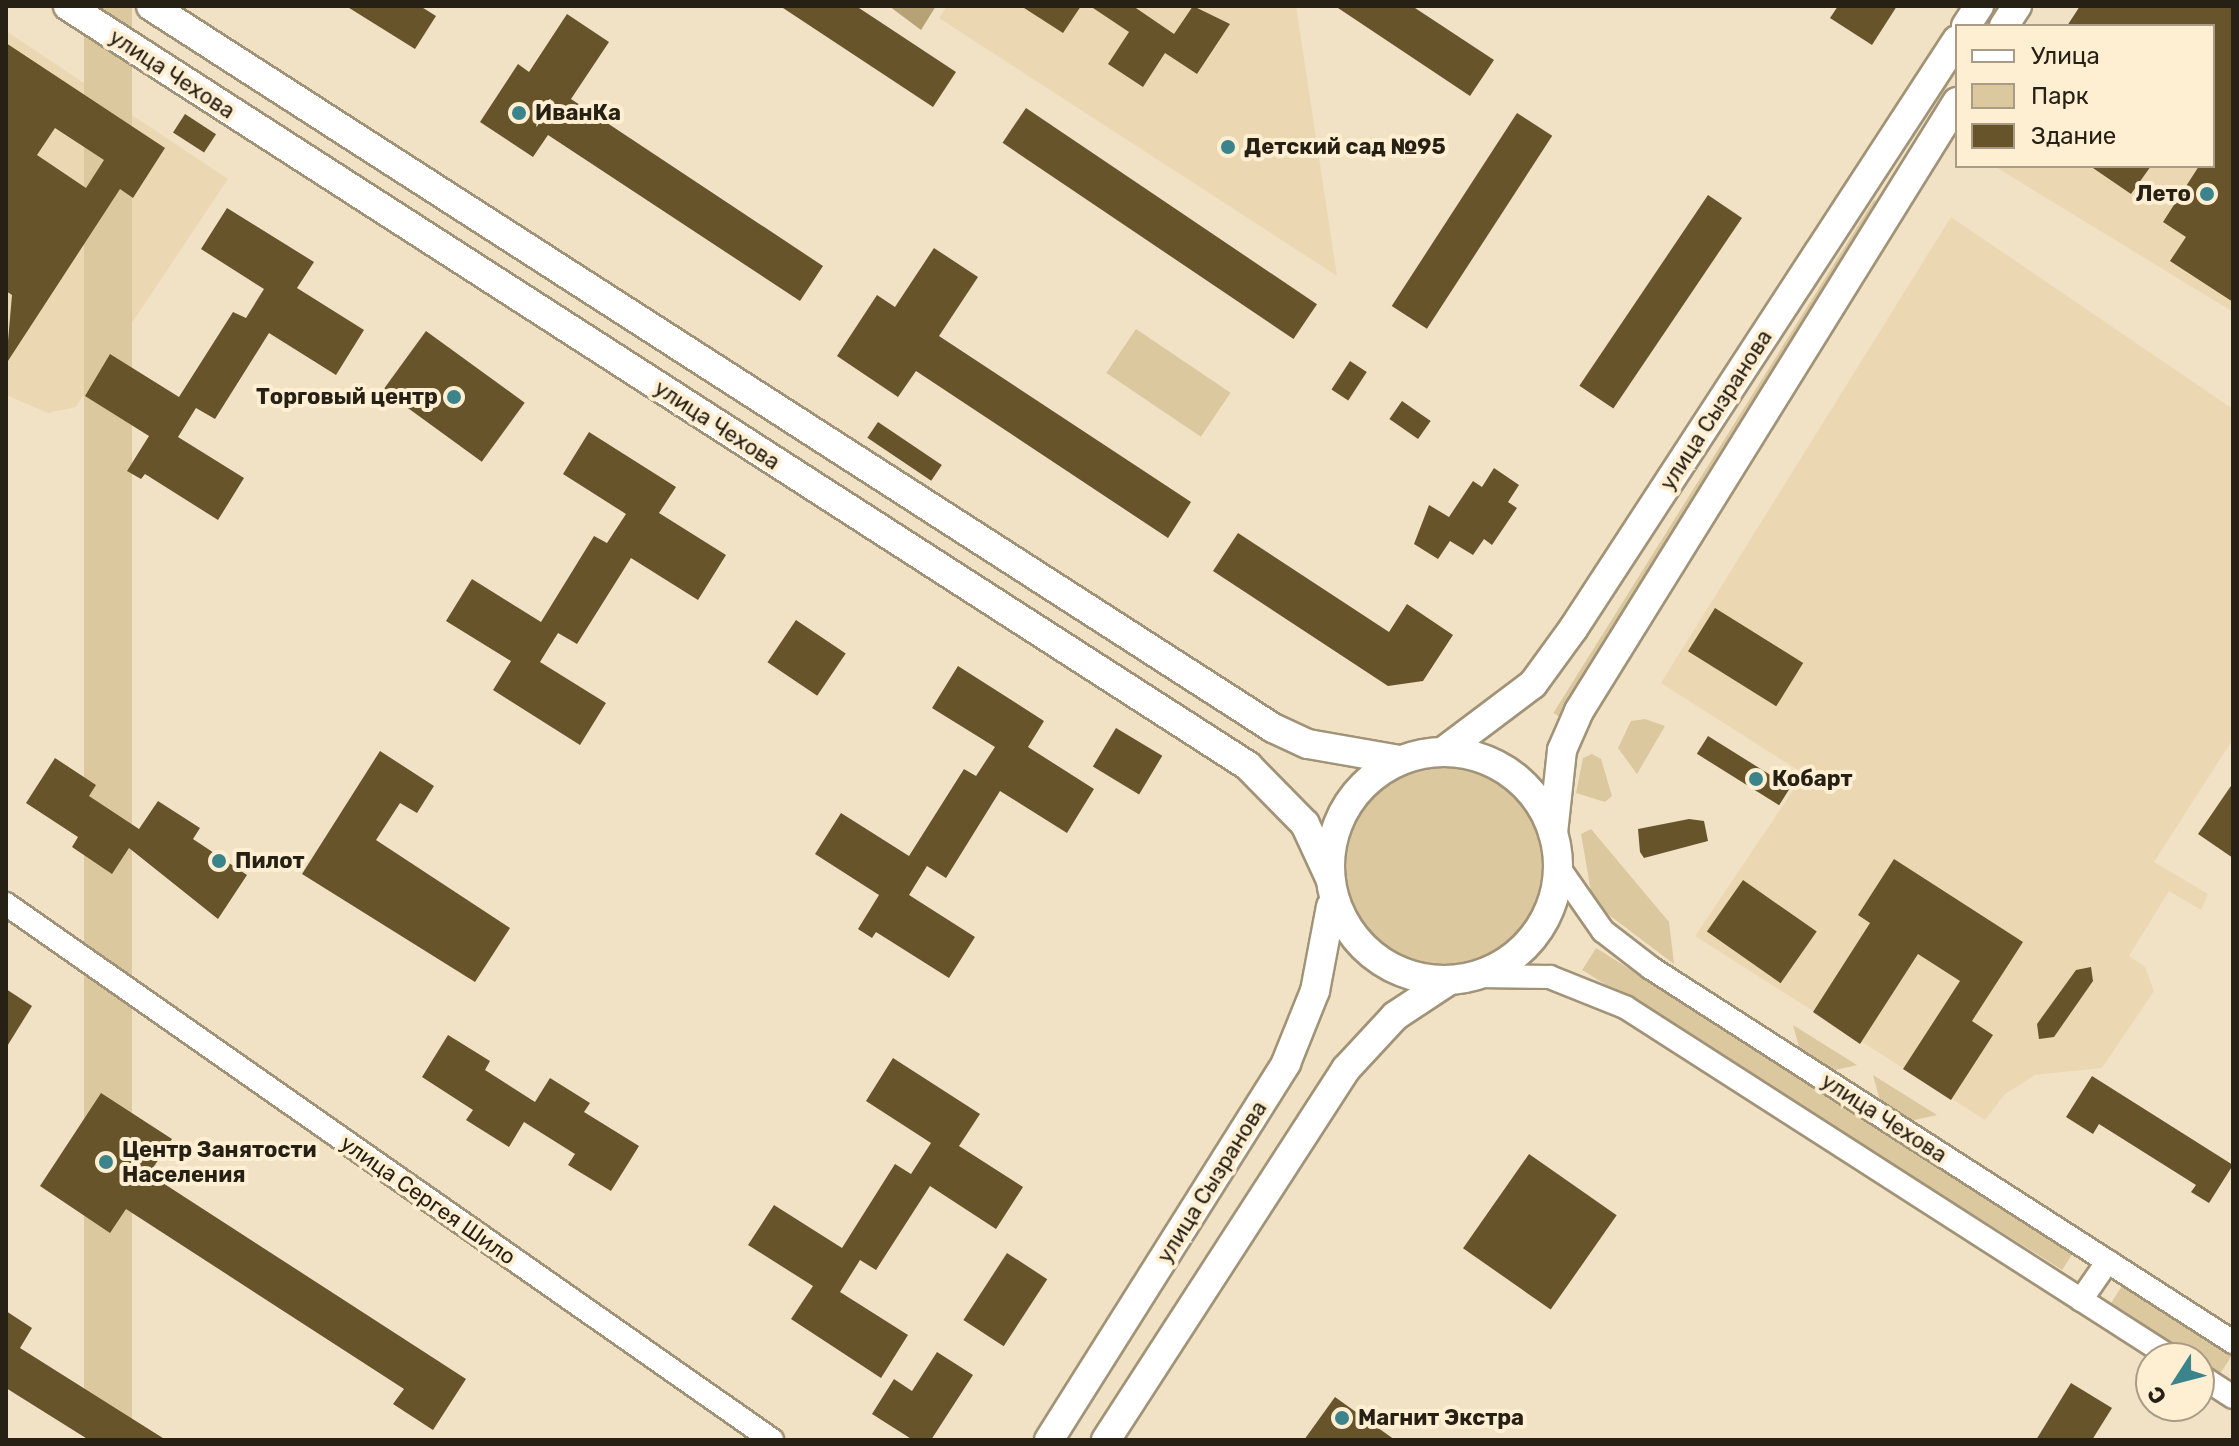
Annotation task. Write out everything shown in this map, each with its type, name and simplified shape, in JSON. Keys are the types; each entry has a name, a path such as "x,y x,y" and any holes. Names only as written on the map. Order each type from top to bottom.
{"main road":[{"name":"улица Чехова","path":"68,6 1248,766 1305,824 1330,892"},
{"name":"улица Чехова","path":"151,6 1273,728 1349,754 1400,760"},
{"path":"1967,24 1979,6"},
{"path":"2005,24 2017,6"},
{"name":"улица Сызранова","path":"1444,751 1505,710 1545,667 1955,43"},
{"name":"улица Сызранова","path":"1553,833 1562,750 1579,711 1955,105"},
{"path":"1903,124 1932,142"},
{"path":"1106,1440 1346,1069 1395,1016 1448,981 1477,976 1507,962 1542,926 1559,868 1553,833 1541,805 1501,767 1444,751 1400,760 1360,788 1340,817 1330,892 1384,964 1448,981"},
{"name":"улица Сызранова","path":"1049,1440 1286,1063 1315,991 1330,892"}],"street":[{"name":"улица Чехова","path":"1559,868 1603,931 1651,968 2233,1342"},
{"name":"улица Сергея Шило","path":"6,904 772,1440"},
{"path":"1477,976 1550,977 1625,1007 2147,1342"},
{"path":"2081,1300 2108,1261"},
{"path":"2215,1385 2233,1397"}],"shaded area":[{"path":"889,6 936,6 921,30"},
{"name":"Детский сад №95","path":"947,6 1296,6 1337,276 939,18"},
{"path":"2080,6 2233,6 2233,312 1997,168 2215,168 2215,24 2068,24"},
{"path":"6,31 228,179 76,407 48,413 6,395"},
{"path":"1951,217 2233,409 2233,739 2154,862 2208,894 2201,910 2169,891 2129,956 2145,967 2154,991 2102,1068 2035,1075 2005,1094 1985,1120 1695,936 1804,774 1661,683"}],"green space":[{"path":"84,6 132,6 132,1427 84,1427"},
{"path":"1874,200 1882,205 1561,718 1553,713"},
{"path":"1136,329 1231,393 1201,437 1106,373"},
{"path":"1645,719 1665,726 1637,774 1618,748 1631,721"},
{"path":"1592,754 1601,759 1612,796 1605,802 1576,793 1583,758"},
{"path":"1445,764 1484,772 1516,794 1538,826 1546,865 1538,904 1516,936 1484,958 1445,966 1406,958 1374,936 1352,904 1344,865 1352,826 1374,794 1406,772"},
{"path":"1591,829 1669,922 1674,964 1593,903 1581,834"},
{"path":"1596,948 2076,1248 2062,1270 1582,970"},
{"path":"1793,1025 1857,1065 1831,1071 1800,1050"},
{"path":"1873,1075 1937,1115 1910,1121 1880,1101"},
{"path":"2124,1283 2215,1342 2165,1342 2109,1306"},
{"path":"2215,1342 2233,1354 2218,1376 2215,1374"}],"building":[{"path":"346,6 420,6 436,16 415,49"},
{"path":"780,6 856,6 956,72 933,107"},
{"path":"1021,6 1081,6 1063,33"},
{"path":"1090,6 1133,6 1174,34 1193,6 1230,24 1197,74 1165,53 1143,87 1108,64 1129,32"},
{"path":"1335,6 1412,6 1494,60 1470,96"},
{"path":"1838,6 1897,6 1872,45 1830,18"},
{"path":"2080,6 2233,6 2233,302 2170,261 2186,237 2163,222 2198,168 2215,168 2215,24 2068,24"},
{"path":"567,14 609,42 571,99 823,266 800,301 548,135 533,157 480,122 518,64 529,72"},
{"path":"6,43 165,148 133,198 120,189 6,364 12,295 6,291","holes":["55,128 104,160 86,188 37,155"]},
{"path":"1026,108 1317,304 1294,339 1003,143"},
{"path":"1517,113 1552,136 1427,329 1392,306"},
{"path":"185,114 216,134 204,153 173,132"},
{"path":"2093,168 2150,168 2131,194"},
{"path":"1708,195 1742,218 1613,409 1579,386"},
{"path":"227,208 314,262 297,288 364,330 336,375 269,333 215,419 196,408 178,437 244,478 218,520 145,474 141,479 127,471 149,436 85,396 110,354 179,397 233,312 246,318 264,289 201,249"},
{"path":"934,248 978,277 939,336 1191,502 1168,538 916,371 898,397 837,356 877,295 895,307"},
{"name":"Торговый центр","path":"426,331 525,403 482,462 383,390"},
{"path":"1350,361 1367,372 1348,400 1331,390"},
{"path":"1402,401 1431,421 1418,439 1389,419"},
{"path":"878,422 942,465 931,481 867,438"},
{"path":"589,432 676,487 659,513 726,555 698,600 631,558 577,644 558,633 540,662 606,703 580,745 493,690 511,661 446,621 472,579 541,622 594,536 607,543 626,514 563,474"},
{"path":"1494,468 1519,485 1508,502 1517,508 1492,545 1484,539 1473,555 1450,541 1438,559 1414,544 1429,505 1449,517 1473,481 1482,487"},
{"path":"1238,533 1389,632 1407,604 1453,635 1423,681 1388,686 1213,571"},
{"path":"1715,608 1803,663 1776,706 1688,651"},
{"path":"796,620 846,654 817,696 767,662"},
{"path":"958,666 1044,721 1028,747 1094,789 1067,833 1000,791 946,878 927,866 909,895 975,937 949,978 876,932 872,938 858,929 879,895 815,854 841,813 909,856 964,769 976,776 995,747 932,708"},
{"path":"1116,728 1162,756 1139,794 1093,767"},
{"name":"Кобарт","path":"1708,736 1790,787 1779,805 1697,754"},
{"path":"380,751 434,786 417,813 400,803 376,840 510,928 475,982 302,874"},
{"path":"55,758 96,785 89,796 139,829 158,801 200,828 193,839 247,875 218,919 129,848 112,874 72,847 78,837 26,803"},
{"path":"2233,783 2233,858 2198,834"},
{"path":"1689,819 1704,821 1708,841 1644,858 1640,852 1638,829"},
{"path":"1894,859 2023,942 1972,1021 1993,1035 1951,1100 1903,1069 1960,981 1918,954 1860,1044 1813,1012 1870,923 1858,915"},
{"path":"1743,880 1817,932 1781,983 1707,932"},
{"path":"2091,967 2093,981 2054,1037 2039,1039 2037,1024 2076,970"},
{"path":"6,989 32,1006 6,1048"},
{"path":"448,1035 490,1061 485,1070 535,1102 550,1078 590,1103 584,1112 639,1146 611,1191 568,1165 575,1154 524,1122 509,1147 466,1120 473,1110 422,1077"},
{"path":"893,1058 980,1114 959,1146 1023,1187 996,1229 930,1186 876,1270 860,1260 840,1292 908,1335 881,1378 791,1319 813,1286 748,1245 774,1205 842,1248 895,1164 911,1174 931,1143 866,1101"},
{"path":"2092,1076 2233,1165 2209,1203 2191,1192 2196,1185 2099,1124 2093,1134 2066,1117"},
{"path":"101,1093 172,1139 149,1174 466,1379 433,1430 393,1404 404,1389 126,1209 110,1233 40,1186"},
{"path":"1529,1154 1617,1215 1551,1310 1463,1248"},
{"path":"1007,1253 1047,1279 1004,1346 963,1320"},
{"path":"6,1311 32,1328 20,1348 166,1440 89,1440 6,1388"},
{"path":"937,1352 973,1375 931,1440 913,1440 872,1414 894,1379 912,1391"},
{"path":"2071,1383 2112,1408 2092,1440 2036,1440"},
{"name":"Магнит Экстра","path":"1335,1397 1395,1440 1304,1440"}],"place":[{"name":"ИванКа","path":"519,113"},
{"name":"Детский сад №95","path":"1228,147"},
{"name":"Лето","path":"2207,194"},
{"name":"Торговый центр","path":"454,397"},
{"name":"Кобарт","path":"1756,779"},
{"name":"Пилот","path":"219,861"},
{"name":"Центр Занятости Населения","path":"106,1162"},
{"name":"Магнит Экстра","path":"1342,1418"}]}
